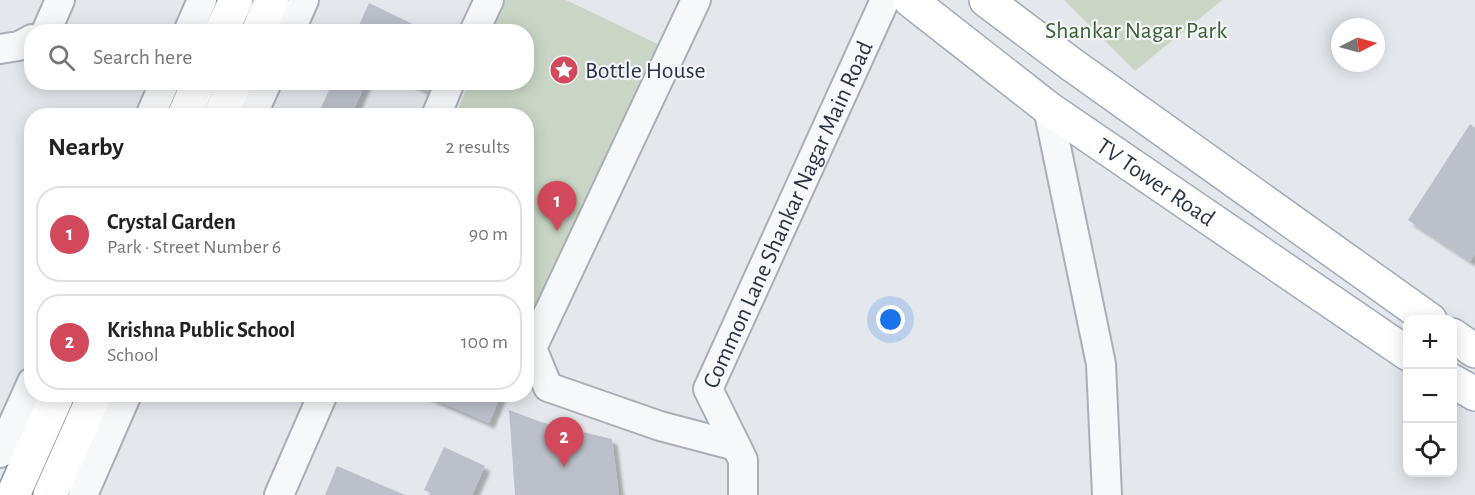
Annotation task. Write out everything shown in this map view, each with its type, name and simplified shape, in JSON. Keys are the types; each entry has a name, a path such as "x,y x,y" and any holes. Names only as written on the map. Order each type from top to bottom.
{"main road":[{"path":"225,24 236,0"},
{"path":"262,24 272,0"},
{"name":"TV Tower Road","path":"910,0 1048,108 1403,351"},
{"name":"TV Tower Road","path":"986,0 1071,64 1423,315"},
{"path":"187,108 195,90"},
{"path":"224,108 231,90"},
{"path":"1457,338 1475,351"},
{"path":"1457,384 1475,394"},
{"path":"13,495 54,402"},
{"path":"50,495 91,402"}],"street":[{"path":"50,24 60,0"},
{"path":"192,24 202,0"},
{"path":"294,24 304,0"},
{"path":"478,24 489,0"},
{"path":"534,344 696,0"},
{"name":"Common Lane Shankar Nagar Main Road","path":"743,495 743,460 708,389 885,0"},
{"path":"0,49 24,43"},
{"path":"154,108 161,90"},
{"path":"256,108 263,90"},
{"path":"439,108 447,90"},
{"path":"1048,108 1101,364 1107,495"},
{"path":"534,353 548,387 660,426 736,446"},
{"path":"0,453 24,400"},
{"path":"83,495 124,402"},
{"path":"279,495 320,402"}],"green space":[{"path":"504,0 566,0 662,46 534,328 534,108 458,108 466,90 534,90 534,24 494,24"},
{"name":"Shankar Nagar Park","path":"1064,0 1222,0 1135,71"}],"building":[{"path":"369,3 412,24 360,24"},
{"path":"329,90 362,90 355,108 321,108"},
{"path":"1470,124 1475,128 1475,254 1470,261 1408,220"},
{"path":"440,402 498,402 489,423"},
{"path":"509,410 541,422 612,439 619,495 515,495"},
{"path":"444,447 485,466 472,495 435,495 424,490"},
{"path":"337,466 405,495 325,495"}],"place":[{"name":"Bottle House","path":"564,70"},
{"name":"Crystal Garden","path":"557,231"},
{"name":"Krishna Public School","path":"564,467"}]}
